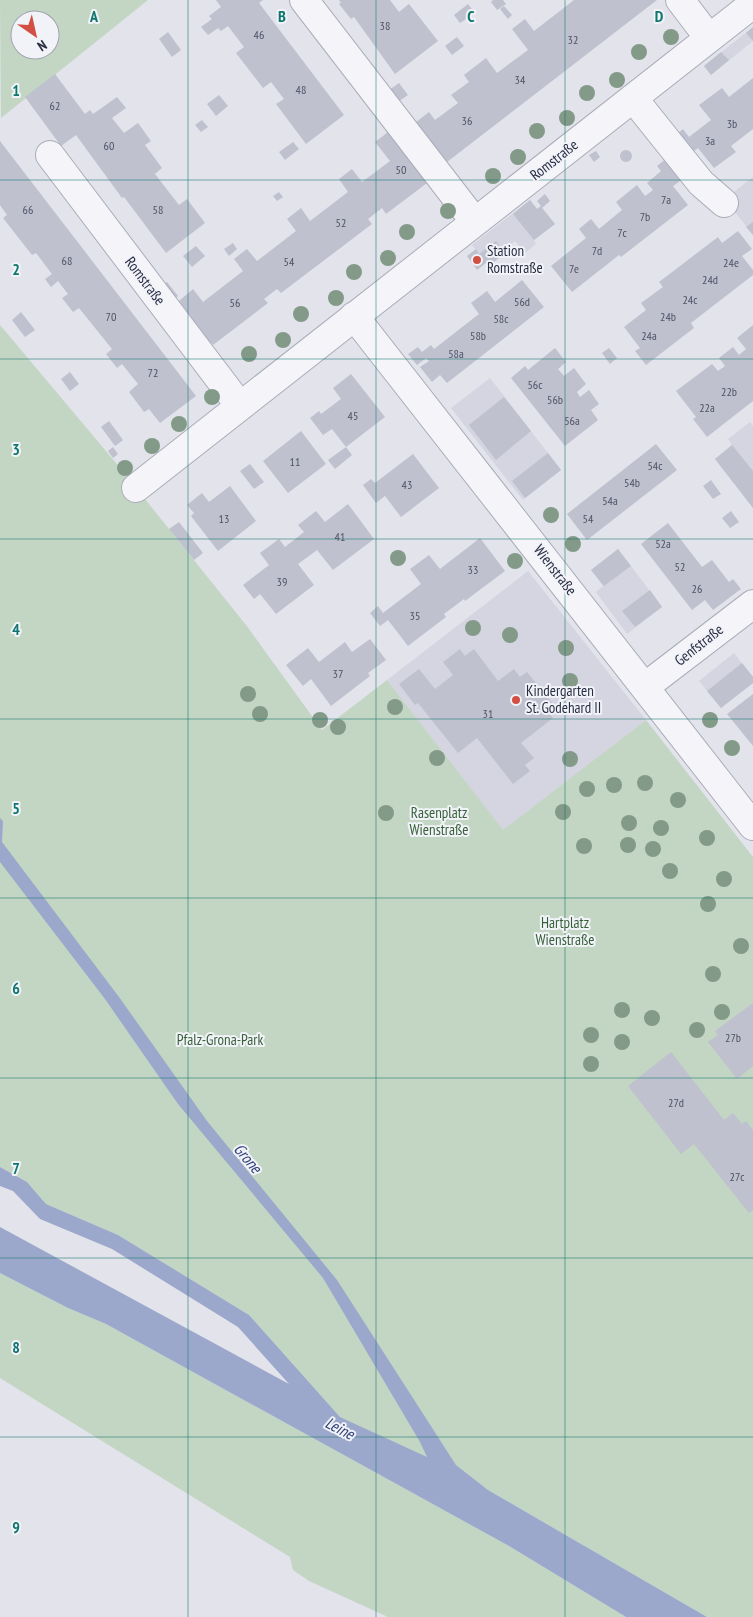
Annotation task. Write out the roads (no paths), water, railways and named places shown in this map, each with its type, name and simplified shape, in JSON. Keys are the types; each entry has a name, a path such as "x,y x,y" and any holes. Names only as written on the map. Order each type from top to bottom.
{"street":[{"path":"304,0 475,222"},
{"path":"680,0 709,38"},
{"name":"Romstraße","path":"136,488 753,4"},
{"path":"633,98 701,183 724,203"},
{"name":"Romstraße","path":"50,155 240,406"},
{"name":"Wienstraße","path":"354,316 646,686 753,826"},
{"name":"Genfstraße","path":"646,686 753,604"}],"water":[{"name":"Leine","path":"0,818 3,821 2,842 119,997 207,1121 337,1280 456,1465 488,1490 707,1617 626,1617 509,1546 106,1324 68,1308 0,1273 0,1227 289,1384 238,1327 112,1249 40,1219 13,1191 0,1186 0,1167 27,1182 46,1204 118,1235 249,1315 340,1417 427,1457 323,1278 178,1104 105,999 0,862"}],"place":[{"name":"Station Romstraße","path":"477,260"},
{"name":"Kindergarten St. Godehard II","path":"516,700"}],"park label":[{"name":"Rasenplatz Wienstraße","path":"439,822"},
{"name":"Hartplatz Wienstraße","path":"565,932"},
{"name":"Pfalz-Grona-Park","path":"220,1040"}],"water label":[{"name":"Grone","path":"248,1158"}]}
